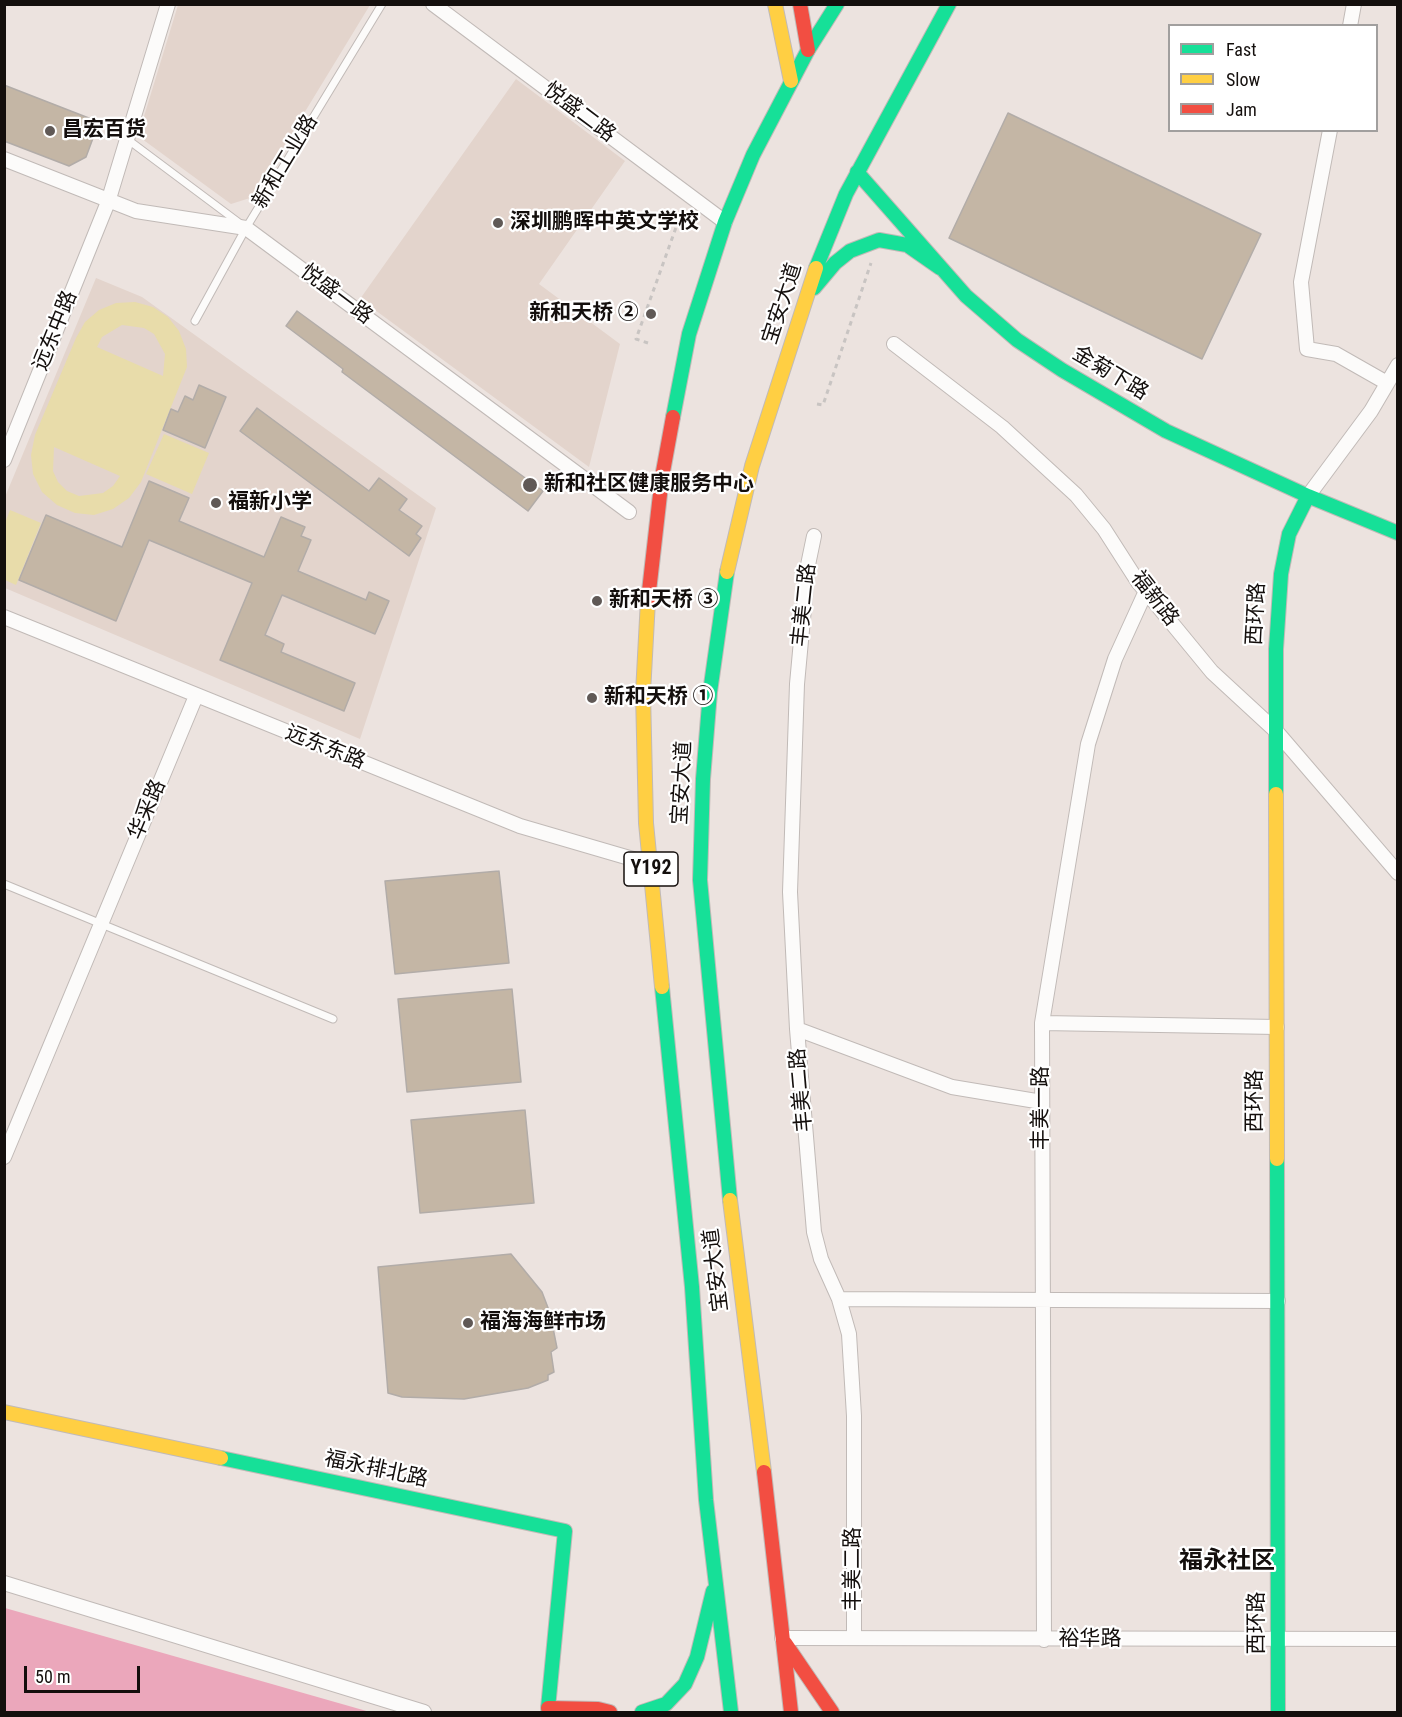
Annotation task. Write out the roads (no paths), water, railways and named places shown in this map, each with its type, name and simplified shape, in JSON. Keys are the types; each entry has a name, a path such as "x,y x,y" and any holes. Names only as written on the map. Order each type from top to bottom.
{"main road":[{"path":"775,4 791,81"},
{"path":"801,4 808,50"},
{"name":"宝安大道","path":"731,1713 706,1500 692,1287 646,823 642,693 649,576 662,477 689,334 725,222 753,155 791,81 837,4"},
{"name":"宝安大道","path":"791,1713 771,1526 736,1262 700,880 703,779 710,692 732,548 752,466 807,295 838,213 857,172 949,4"},
{"name":"金菊下路","path":"857,172 940,268 992,320 1062,370 1166,431 1308,496 1398,533"},
{"path":"807,295 835,263 850,251 879,240 906,245 920,252 940,268"},
{"name":"西环路","path":"1278,1713 1276,649 1281,574 1289,534 1308,496"},
{"name":"福永排北路","path":"4,1412 566,1531 552,1710"},
{"path":"642,1713 666,1704 685,1684 697,1657 716,1576"},
{"path":"782,1638 832,1713"},
{"path":"552,1710 598,1709 610,1713"}],"street":[{"name":"远东中路","path":"4,460 108,202 168,4"},
{"name":"悦盛二路","path":"433,4 725,222"},
{"path":"1350,24 1354,4"},
{"path":"1330,132 1301,282 1307,349 1336,354 1387,383"},
{"name":"悦盛一路","path":"4,159 108,202 136,211 246,228 629,512"},
{"name":"福新路","path":"894,344 1002,427 1057,476 1104,529 1146,591 1212,672 1276,731 1398,873"},
{"path":"1308,496 1371,411 1398,365"},
{"name":"丰美二路","path":"814,536 808,565 797,707 790,892 797,1029 814,1232 821,1259 839,1299 849,1334 854,1416 854,1638"},
{"name":"丰美一路","path":"1044,1640 1041,1298 1042,1023 1088,744 1115,659 1146,591"},
{"name":"远东东路","path":"4,617 520,826 650,864"},
{"name":"华采路","path":"4,1157 196,696"},
{"path":"1042,1023 1277,1027"},
{"path":"797,1029 952,1087 1042,1102"},
{"path":"839,1299 1041,1298 1278,1301"},
{"path":"4,1583 424,1713"},
{"name":"裕华路","path":"782,1638 1279,1641 1398,1639"}],"lane":[{"name":"新和工业路","path":"195,321 246,228 382,4"},
{"path":"127,139 246,228"},
{"path":"4,884 333,1019"}],"place":[{"name":"昌宏百货","path":"50,131"},
{"name":"深圳鹏晖中英文学校","path":"498,223"},
{"name":"新和天桥 ②","path":"651,314"},
{"name":"新和社区健康服务中心","path":"530,485"},
{"name":"福新小学","path":"216,503"},
{"name":"新和天桥 ③","path":"597,601"},
{"name":"新和天桥 ①","path":"592,698"},
{"name":"福海海鲜市场","path":"468,1323"}],"district":[{"name":"福永社区","path":"1227,1562"}]}
